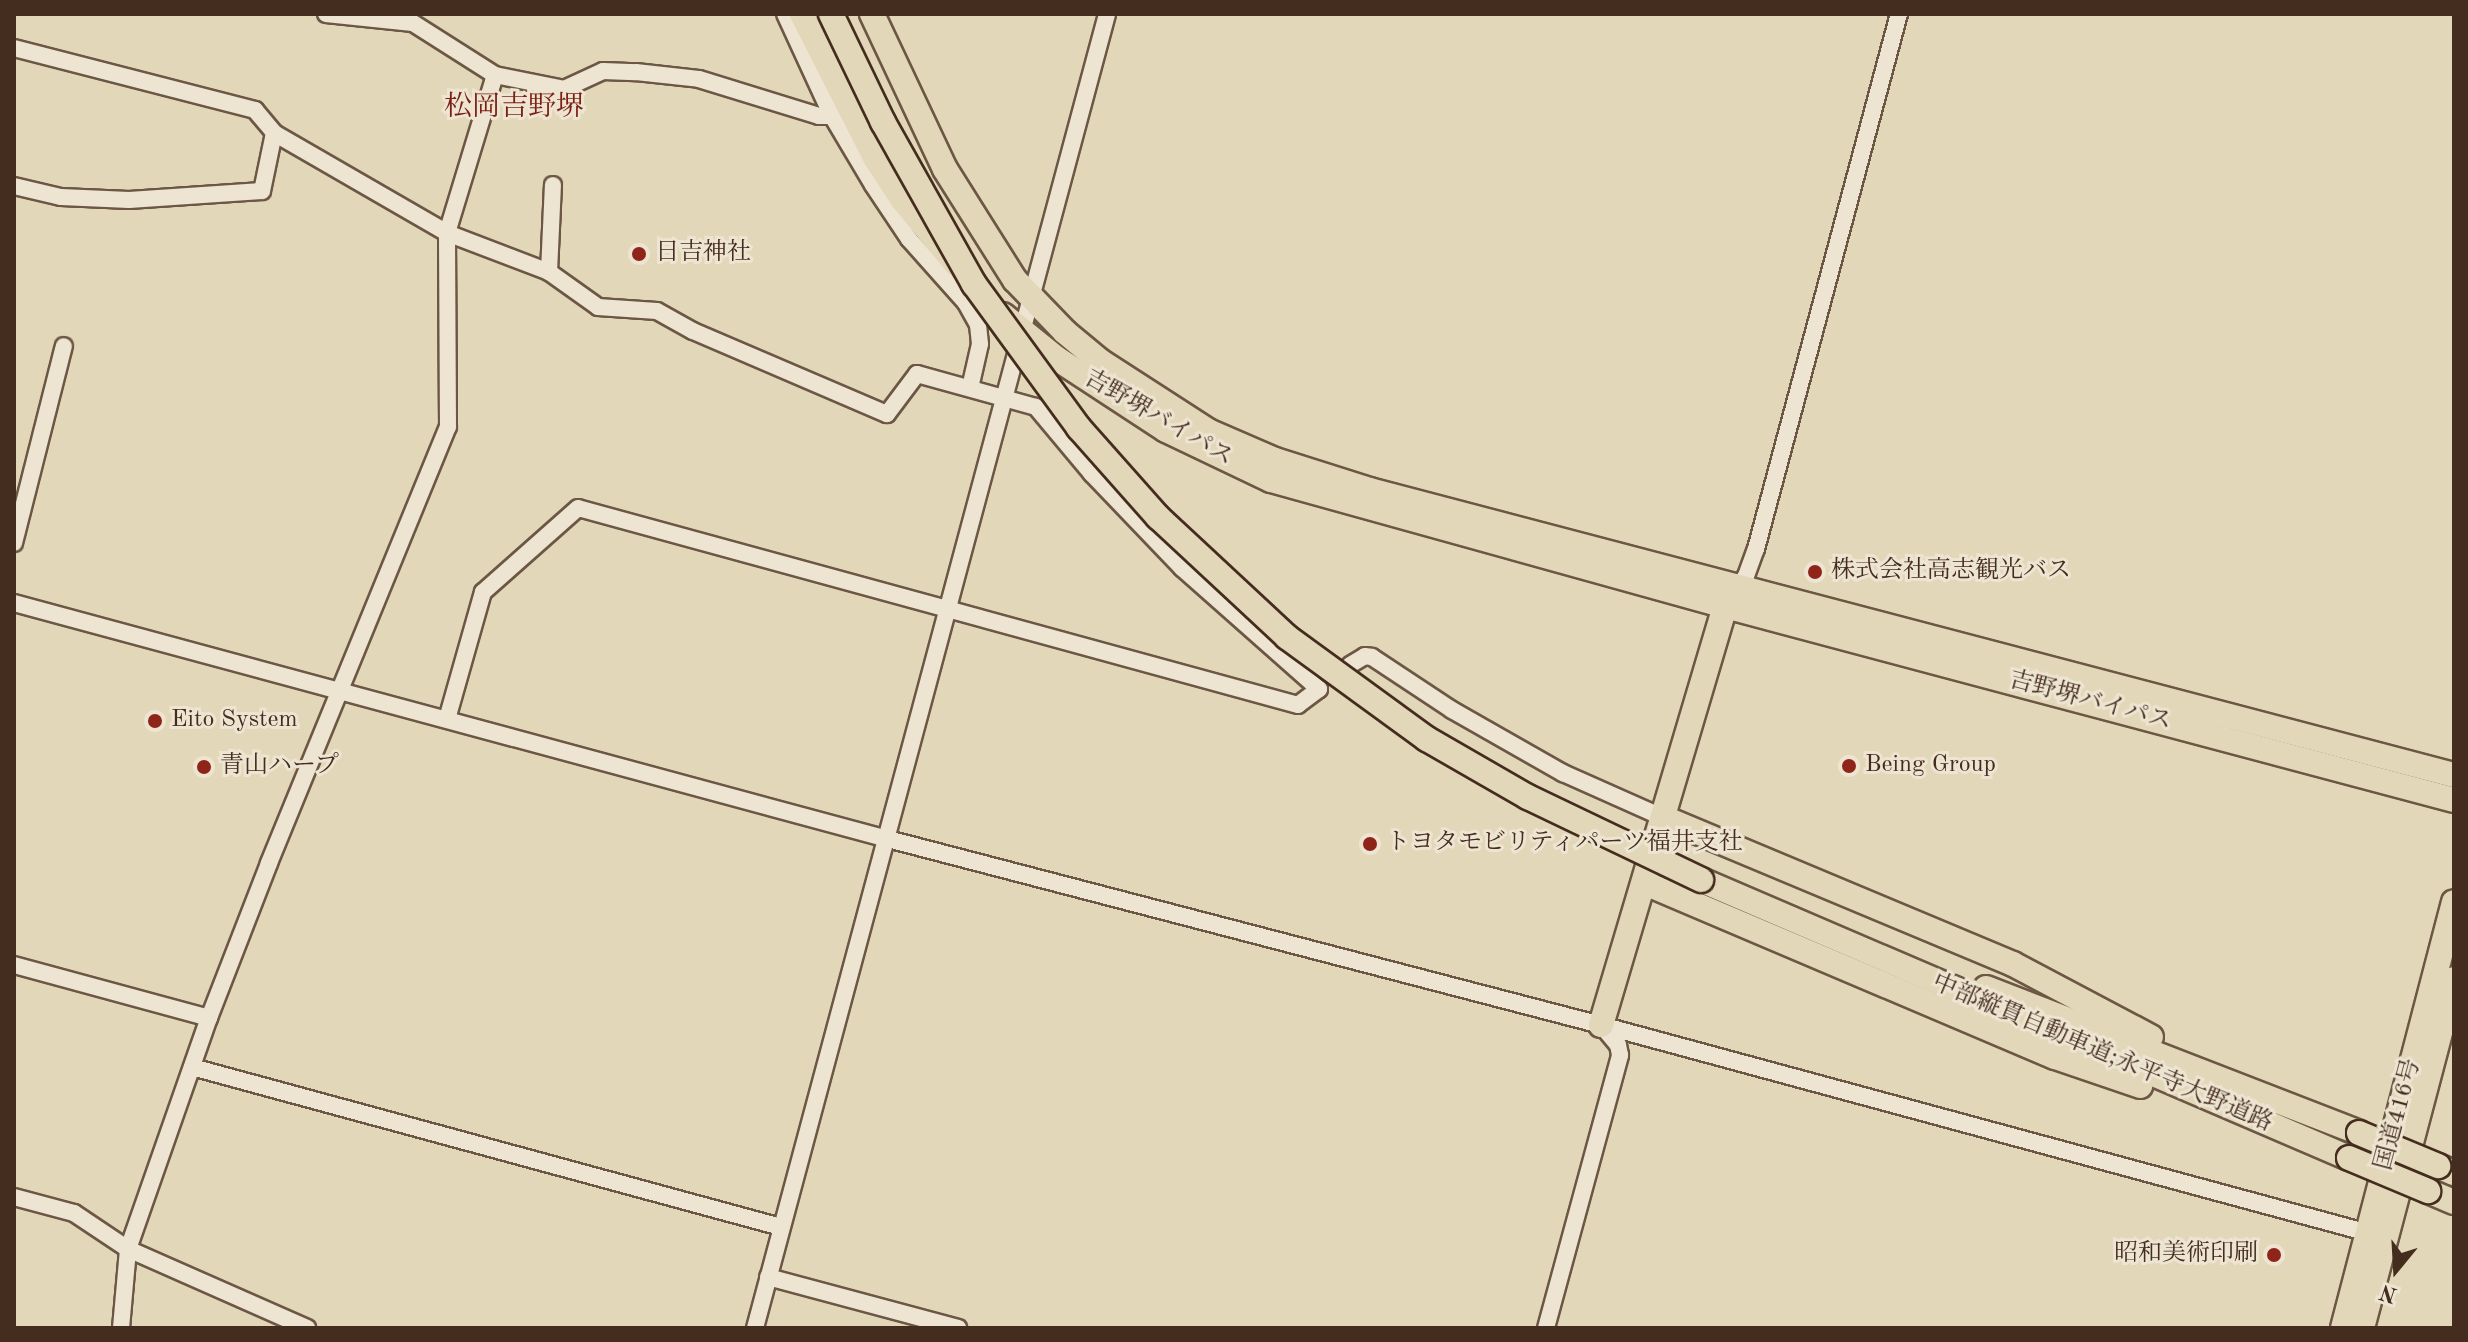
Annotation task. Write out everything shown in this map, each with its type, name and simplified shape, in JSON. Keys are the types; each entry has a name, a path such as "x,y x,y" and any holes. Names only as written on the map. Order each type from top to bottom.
{"highway":[{"name":"吉野堺バイパス","path":"802,14 876,159 902,199 957,265 1023,332 1166,430 1271,480 1730,598 2454,775"},
{"name":"中部縦貫自動車道;永平寺大野道路","path":"831,14 883,122 974,284 1079,428 1179,538 1287,637 1427,739 1528,797 1701,880 2272,1127 2454,1202"},
{"name":"吉野堺バイパス","path":"872,14 957,190 1000,259 1033,300 1083,348 1135,387 1208,431 1275,460 1730,598 2454,800"},
{"path":"1601,1025 1730,598"},
{"path":"1664,818 2013,964 2240,1086"},
{"path":"1645,883 2055,1057 2272,1127"},
{"name":"中部縦貫自動車道;永平寺大野道路","path":"1751,901 2240,1086 2446,1169"},
{"name":"国道416号","path":"2362,1328 2376,1236 2454,902"},
{"name":"国道416号","path":"2343,1328 2376,1236 2454,979"}],"street":[{"path":"326,14 413,18 495,75 564,89 603,71 699,79 819,116 832,116"},
{"path":"785,14 832,116 909,239 966,303 978,325 980,344 970,388"},
{"path":"755,1328 884,838 1033,300 1107,14"},
{"path":"1730,598 1746,576 1756,549 1899,14"},
{"path":"14,48 255,110 274,133 447,233 549,272 598,307 657,311 693,331 887,414 917,374 1036,407 1092,474 1182,568 1324,685 1298,705 578,508 483,592 447,719"},
{"path":"121,1328 128,1249 209,1018 269,863 448,427 447,233 495,75"},
{"path":"14,186 61,197 129,200 262,191 274,133"},
{"path":"549,272 553,185"},
{"path":"14,543 64,346"},
{"path":"14,603 884,838 1601,1025 2376,1236"},
{"path":"1350,665 1365,656 1372,657 1452,710 1563,773 1664,818"},
{"path":"14,965 209,1018"},
{"path":"1546,1328 1620,1055 1618,1045 1601,1025"},
{"path":"192,1067 781,1227"},
{"path":"14,1197 74,1213 128,1249 307,1328"},
{"path":"768,1277 958,1328"}],"place":[{"name":"日吉神社","path":"639,254"},
{"name":"株式会社高志観光バス","path":"1815,572"},
{"name":"Eito System","path":"155,721"},
{"name":"Being Group","path":"1849,766"},
{"name":"青山ハープ","path":"204,767"},
{"name":"トヨタモビリティパーツ福井支社","path":"1370,844"},
{"name":"昭和美術印刷","path":"2274,1255"}],"district":[{"name":"松岡吉野堺","path":"514,108"}]}
